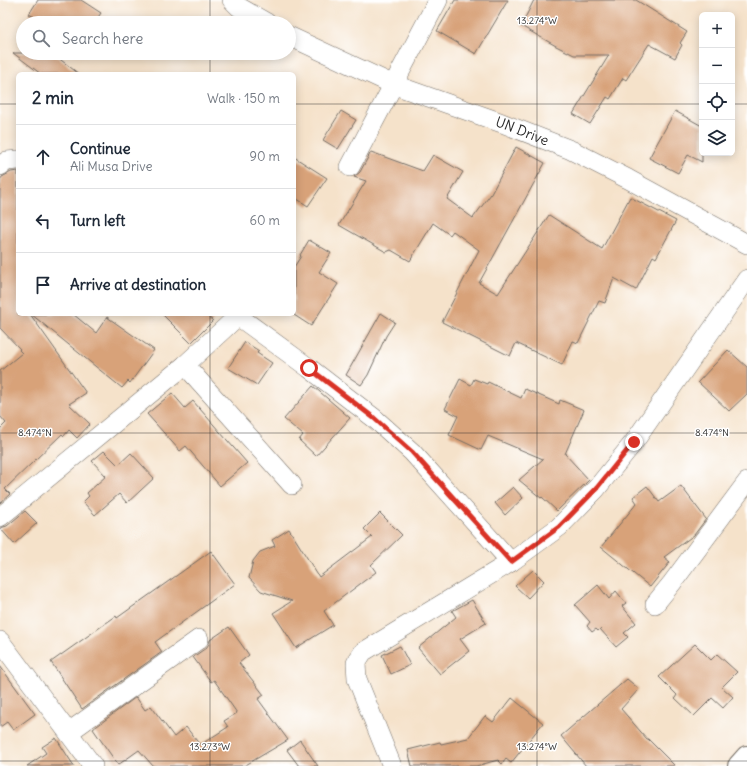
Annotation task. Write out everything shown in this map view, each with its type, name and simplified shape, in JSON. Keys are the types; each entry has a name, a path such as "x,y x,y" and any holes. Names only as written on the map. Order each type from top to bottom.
{"main road":[{"path":"739,766 747,757"}],"street":[{"path":"232,0 239,7 255,16"},
{"path":"350,167 392,84 438,0"},
{"name":"UN Drive","path":"296,39 392,84 502,122 571,150 628,179 747,244"},
{"path":"0,166 7,161 16,160"},
{"path":"392,766 357,679 356,663 363,652 511,562 559,527 596,489 634,442 747,279"},
{"path":"0,517 184,365 235,316"},
{"path":"237,316 309,368 385,428 412,452 511,562"},
{"path":"184,365 292,485"},
{"path":"655,604 677,577 747,482"},
{"path":"68,732 199,639"},
{"path":"0,641 93,766"}],"building":[{"path":"38,0 81,0 101,13 99,16 32,16 29,14"},
{"path":"455,0 508,0 476,54 437,31"},
{"path":"534,0 636,0 687,32 680,43 682,45 675,58 649,44 626,80 623,78 610,99 607,97 590,124 573,114 609,55 574,55 521,26"},
{"path":"22,60 61,60 76,72 38,72"},
{"path":"341,111 356,120 338,149 323,140"},
{"path":"675,111 699,124 699,156 702,156 702,162 688,155 678,173 649,158"},
{"path":"516,147 545,163 479,283 498,294 549,215 602,249 630,197 676,221 656,258 653,256 636,290 614,278 605,303 599,301 578,343 573,341 562,365 516,343 510,356 442,322 479,250 453,231 450,235 433,223 410,261 391,250 386,252 339,225 366,181 354,177 360,172 371,152 423,171 433,155 463,172 447,199 473,218 491,194"},
{"path":"296,158 327,178 308,206 296,198"},
{"path":"16,171 16,316 31,316 86,393 69,404 90,424 77,438 69,430 64,436 62,434 5,489 10,494 0,503 0,429 6,423 0,416 0,371 22,353 0,328 0,180 2,177 11,172"},
{"path":"309,240 331,253 319,272 338,284 311,326 296,316 296,264 301,256 300,255"},
{"path":"381,313 395,322 386,336 368,375 361,385 346,375"},
{"path":"33,316 75,316 96,333 107,317 154,350 130,383 128,381 122,388"},
{"path":"164,316 207,316 213,321 191,343"},
{"path":"245,342 259,351 257,353 272,363 257,385 228,368"},
{"path":"728,350 747,367 747,394 729,411 698,382"},
{"path":"460,379 471,385 474,379 487,384 488,382 521,398 525,389 559,404 560,400 584,410 565,454 589,480 557,511 542,497 541,498 519,480 543,459 488,436 481,450 449,435 458,416 445,409"},
{"path":"313,386 350,418 316,456 299,440 303,435 284,419"},
{"path":"172,393 185,408 193,401 247,463 220,486 186,446 180,451 147,414"},
{"path":"104,451 118,465 131,453 154,478 127,503 119,494 95,515 83,502 89,496 87,493 106,476 92,461"},
{"path":"647,486 659,502 681,486 706,519 694,535 664,557 670,562 650,587 601,547 637,503 633,497"},
{"path":"513,487 523,498 505,515 495,503"},
{"path":"25,511 37,523 14,544 0,528 7,526"},
{"path":"380,513 402,535 371,565 376,572 324,611 333,625 296,648 273,613 292,601 261,591 249,578 253,561 260,552 275,546 272,540 289,529 319,577 372,537 364,529"},
{"path":"211,551 235,584 155,642 162,652 82,709 51,662 116,616 117,618"},
{"path":"533,570 544,581 528,598 515,586"},
{"path":"598,585 609,599 616,591 626,603 622,606 636,623 624,633 628,637 616,647 600,629 598,631 596,629 592,632 587,626 590,622 575,605"},
{"path":"472,600 486,623 460,639 469,651 440,674 418,648 456,617 452,611"},
{"path":"229,627 249,655 239,663 264,695 258,699 288,740 244,766 153,766 139,750 118,765 93,729 136,697 145,710 151,706 174,737 186,727 200,745 228,727 224,721 237,713 214,680 211,682 193,657 206,648 210,640"},
{"path":"695,644 711,660 717,654 737,672 722,687 733,697 723,708 712,698 694,716 675,698 677,695 659,677"},
{"path":"400,646 410,665 391,674 382,655"},
{"path":"0,666 35,714 13,730 7,722 0,727"},
{"path":"627,679 639,689 621,709 647,739 675,766 586,766 561,736"},
{"path":"512,698 543,723 511,763 506,759 502,764 498,760 476,766 412,766 408,750 440,742 441,744 468,738 485,716 493,722"},
{"path":"56,738 74,766 27,766 46,753 42,747"},
{"path":"300,740 318,766 299,766 287,750"}],"route":[{"path":"309,368 374,418 412,452 511,562 559,527 596,489 634,442"}]}
